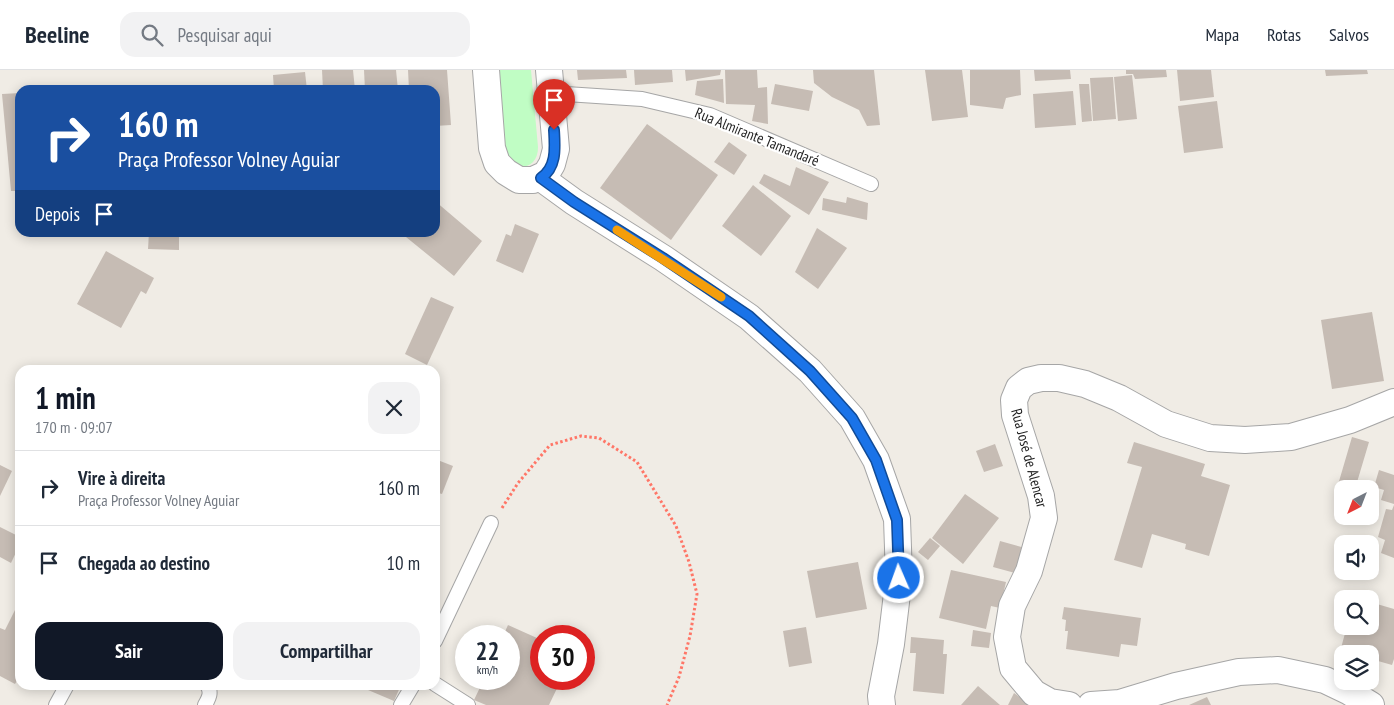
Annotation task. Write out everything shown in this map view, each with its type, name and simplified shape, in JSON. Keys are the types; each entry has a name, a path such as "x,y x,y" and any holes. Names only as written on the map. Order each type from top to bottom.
{"street":[{"path":"486,70 492,148 497,162 506,172 519,180 541,178 552,164 556,149 550,81"},
{"path":"541,178 574,202 663,258 749,316 810,371 852,418 876,460 897,520 899,578 891,644 881,696 882,705"},
{"name":"Rua José de Alencar","path":"1069,705 1050,702 1034,693 1012,668 1006,637 1012,606 1029,571 1044,518 1041,496 1015,415 1014,400 1019,388 1028,381 1041,378 1059,378 1085,384 1119,398 1166,424 1210,438 1245,440 1292,437 1350,420 1394,402"},
{"path":"1091,705 1120,703 1176,686 1239,672 1278,670 1325,680 1371,705"}],"lane":[{"name":"Rua Almirante Tamandaré","path":"550,81 642,99 710,115 871,184"},
{"path":"440,631 492,523"},
{"path":"440,687 468,705"},
{"path":"56,705 65,690"},
{"path":"205,705 210,696 209,690"},
{"path":"401,705 410,690"}],"path":[{"path":"492,523 518,483 550,445 581,436 599,438 637,462 676,526 689,562 697,594 690,636 681,669 667,705"}],"green space":[{"path":"498,70 531,70 538,152 535,160 526,166 517,167 505,155"}],"building":[{"path":"322,70 353,70 354,85 323,85"},
{"path":"364,70 396,70 398,85 365,85"},
{"path":"408,70 447,70 451,125 440,126 440,85 409,85"},
{"path":"577,70 626,70 627,78 578,80"},
{"path":"634,70 672,70 673,82 635,85"},
{"path":"685,70 721,70 720,75 686,81"},
{"path":"725,70 757,70 758,88 767,87 768,124 752,121 755,105 726,104"},
{"path":"813,70 874,70 880,125 867,126 859,110 832,97 814,83"},
{"path":"925,70 962,70 968,117 932,121"},
{"path":"970,70 1020,70 1021,95 1006,98 1003,109 970,105"},
{"path":"1034,70 1070,70 1071,79 1035,81"},
{"path":"1126,70 1166,70 1167,77 1135,79 1133,74 1126,74"},
{"path":"1177,70 1211,70 1214,97 1180,101"},
{"path":"1325,70 1367,70 1368,74 1326,76"},
{"path":"305,72 306,85 274,85 273,75"},
{"path":"1132,75 1137,119 1118,121 1114,77"},
{"path":"1113,77 1116,119 1093,121 1090,78"},
{"path":"723,79 724,103 695,95 697,81"},
{"path":"775,84 813,91 809,111 771,104"},
{"path":"1079,84 1089,84 1092,121 1082,122"},
{"path":"1073,91 1076,125 1035,128 1033,94"},
{"path":"15,93 15,191 11,191 2,94"},
{"path":"1217,101 1223,148 1184,153 1178,106"},
{"path":"647,124 718,175 671,240 600,188"},
{"path":"729,142 747,155 734,175 714,162"},
{"path":"796,167 829,182 809,215 759,183 764,174 790,186"},
{"path":"753,185 791,216 761,256 722,226"},
{"path":"847,197 868,203 867,220 822,210 823,198 846,203"},
{"path":"440,205 482,241 454,276 406,237 440,237"},
{"path":"515,224 539,234 523,273 496,261 506,234 511,236"},
{"path":"817,228 847,248 818,289 795,272"},
{"path":"149,237 179,237 179,250 148,249"},
{"path":"106,251 154,278 146,294 141,291 121,328 77,304"},
{"path":"431,297 454,307 427,365 405,354"},
{"path":"1372,312 1384,381 1332,389 1321,320"},
{"path":"1352,437 1369,442 1358,480 1339,480"},
{"path":"1134,442 1205,464 1201,476 1230,485 1209,556 1185,549 1186,544 1152,534 1142,568 1114,560 1142,467 1127,463"},
{"path":"995,444 1003,466 984,472 976,451"},
{"path":"440,461 453,466 442,494 440,493"},
{"path":"0,465 12,471 0,496"},
{"path":"1379,470 1394,475 1394,504 1381,500 1384,490 1379,488 1379,480 1376,480"},
{"path":"965,494 999,518 963,564 932,538"},
{"path":"1394,505 1394,558 1381,553 1385,540 1379,537 1379,535 1386,509 1392,510"},
{"path":"0,527 15,534 15,555 11,563 0,557"},
{"path":"930,538 940,546 928,560 918,552"},
{"path":"1000,541 1025,548 1015,573 993,567"},
{"path":"858,562 867,609 816,618 807,571"},
{"path":"951,570 1006,582 1000,608 991,606 986,629 939,618"},
{"path":"1379,605 1394,609 1394,659 1392,665 1379,661 1379,645 1342,645 1345,635 1379,635"},
{"path":"1064,607 1141,618 1137,646 1121,644 1119,657 1066,649 1068,631 1065,631 1066,620 1062,619"},
{"path":"15,610 15,684 0,676 0,628 5,630"},
{"path":"806,627 812,663 789,667 783,631"},
{"path":"520,630 530,635 530,690 556,690 549,705 486,705 474,700 479,690 520,690"},
{"path":"973,630 991,633 989,648 971,646"},
{"path":"911,637 944,640 943,654 947,654 944,694 913,691 916,653 910,653"},
{"path":"978,686 1000,705 961,705"},
{"path":"368,690 399,690 394,701"},
{"path":"1014,693 1031,705 1008,705"},
{"path":"1207,697 1211,705 1189,705"}],"slow traffic":[{"path":"617,230 721,297"}],"route":[{"path":"554,130 556,149 552,164 541,178 574,202 663,258 749,316 810,371 852,418 876,460 897,520 899,578"}]}
